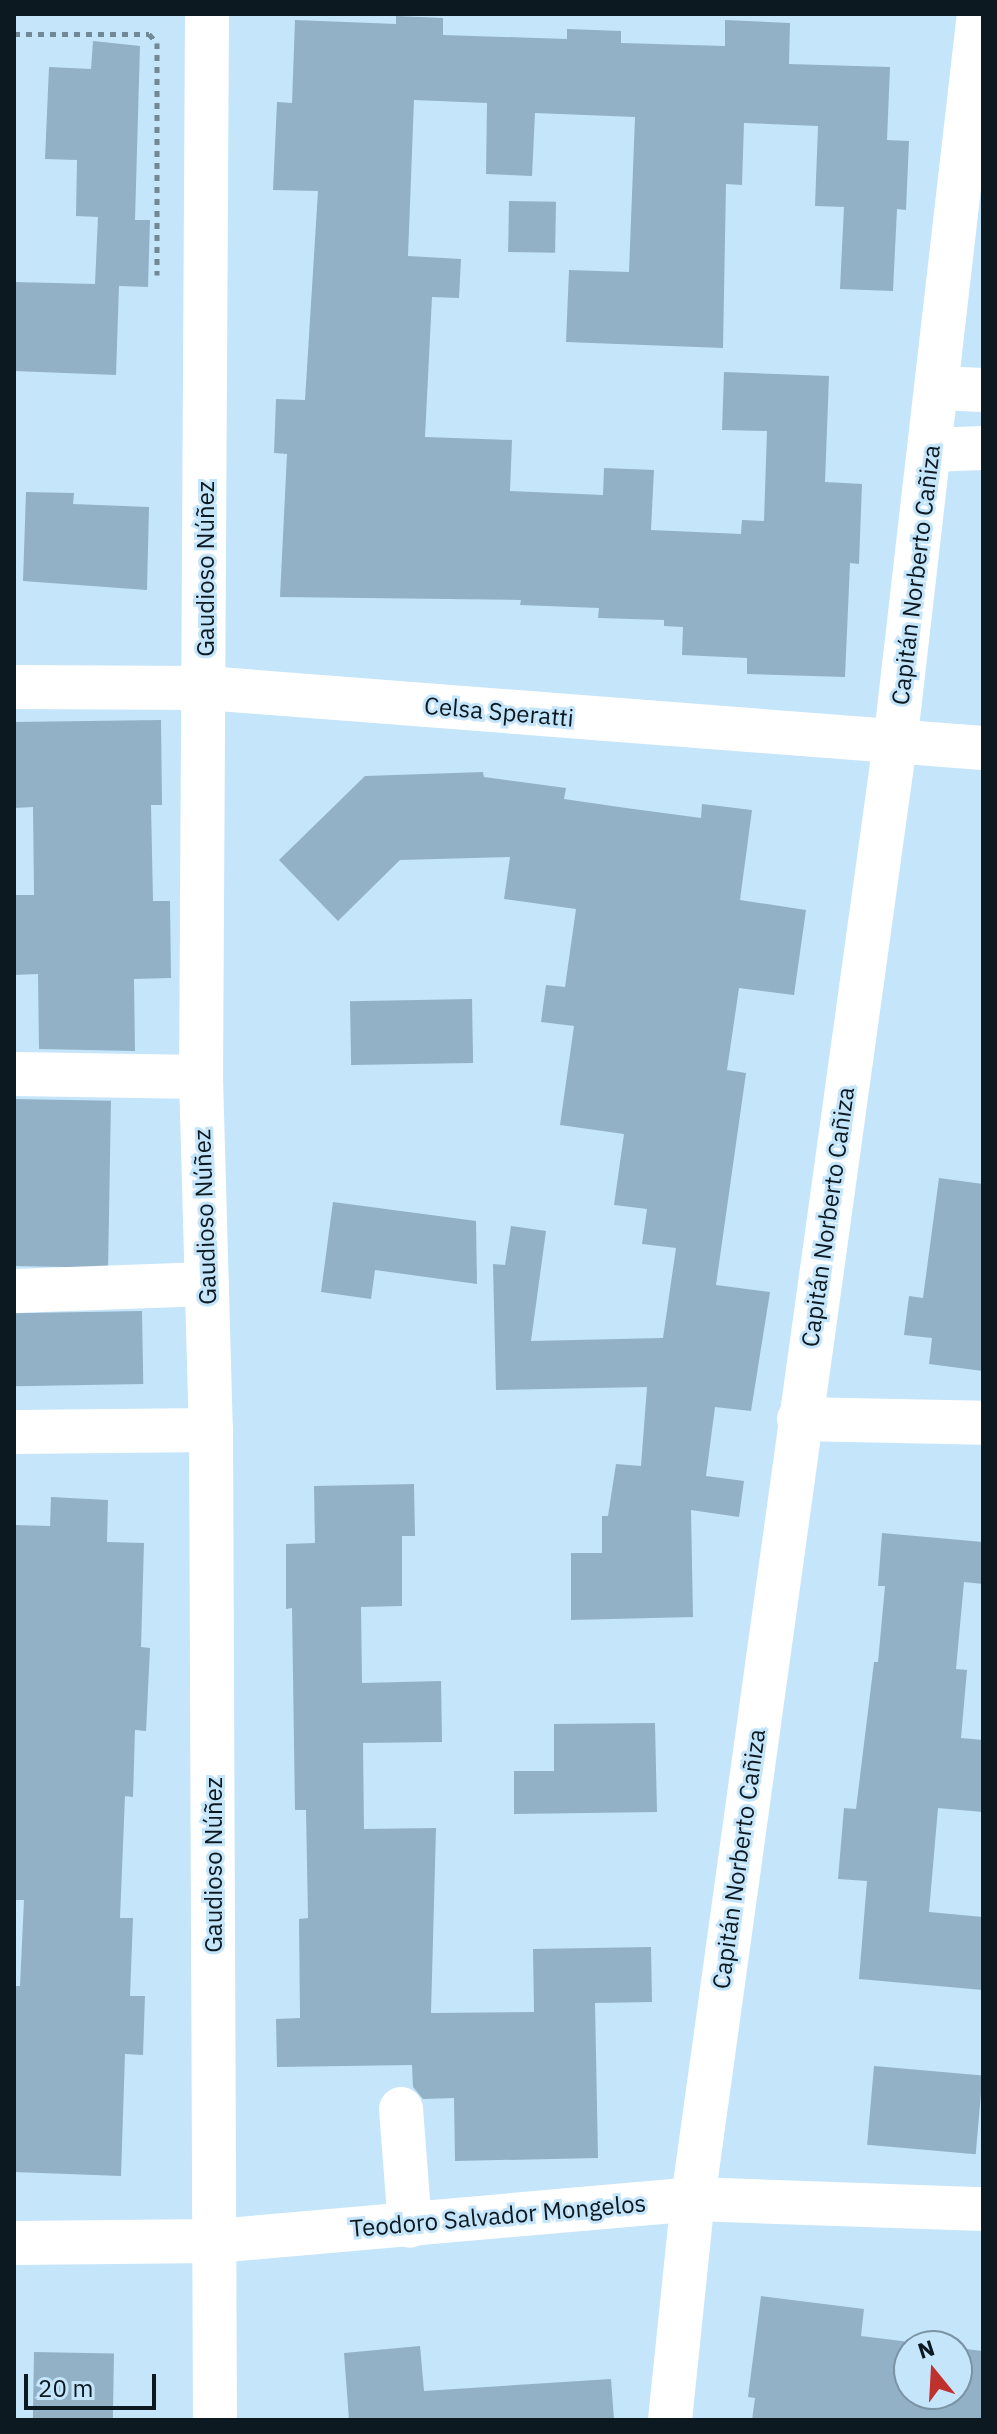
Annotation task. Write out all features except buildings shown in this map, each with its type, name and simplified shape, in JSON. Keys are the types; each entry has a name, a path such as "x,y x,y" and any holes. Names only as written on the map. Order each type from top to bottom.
{"street":[{"name":"Gaudioso Núñez","path":"207,14 206,688 201,1077 211,1430 215,2420"},
{"name":"Capitán Norberto Cañiza","path":"670,2420 693,2199 895,744 979,14"},
{"path":"938,388 983,390"},
{"path":"931,450 983,448"},
{"name":"Celsa Speratti","path":"14,687 206,688 895,744 983,748"},
{"path":"14,1074 201,1077"},
{"path":"14,1292 207,1284"},
{"path":"799,1419 983,1423"},
{"path":"14,1432 211,1430"},
{"path":"401,2109 410,2226"},
{"name":"Teodoro Salvador Mongelos","path":"14,2243 216,2241 693,2199 983,2209"}],"path":[{"path":"149,23 149,34 157,43"},
{"path":"14,34 149,34"}]}
